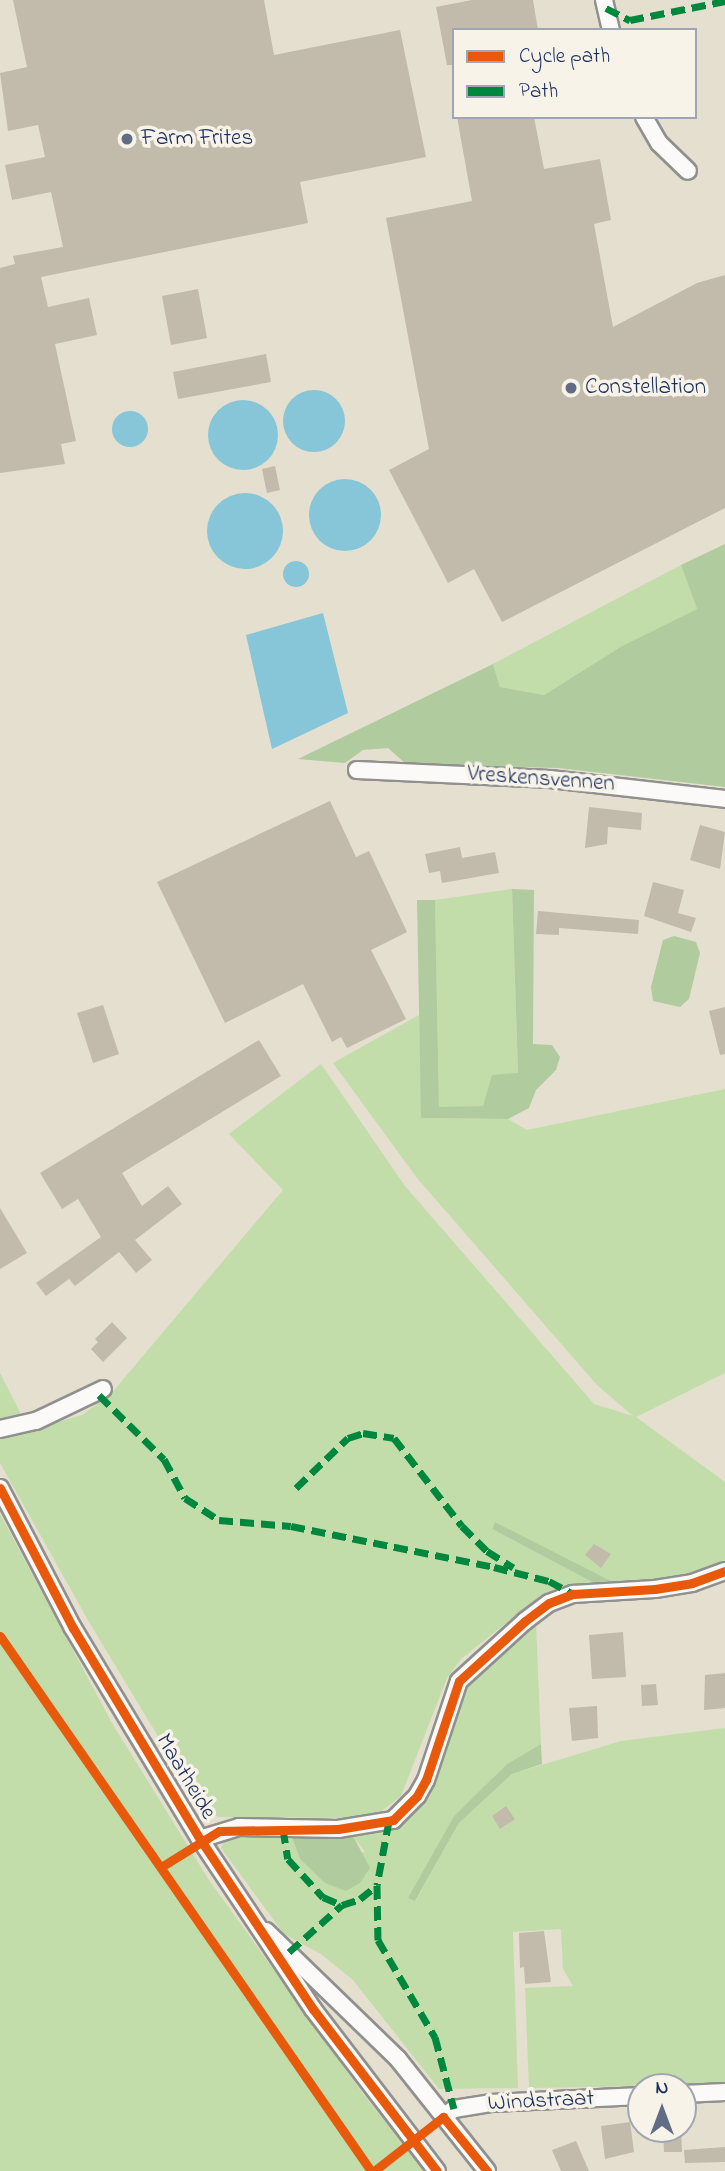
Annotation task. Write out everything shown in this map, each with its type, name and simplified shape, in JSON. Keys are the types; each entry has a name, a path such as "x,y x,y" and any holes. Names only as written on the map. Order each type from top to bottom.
{"street":[{"path":"604,0 611,28"},
{"path":"645,119 659,143 688,171"},
{"name":"Vreskensvennen","path":"357,770 564,780 725,799"},
{"path":"0,1429 36,1421 103,1390"},
{"name":"Maatheide","path":"0,1488 73,1628 200,1839 313,2009 437,2171"},
{"path":"200,1839 239,1828 338,1829 393,1820 417,1796 426,1780 459,1681 525,1621 549,1603 573,1594 655,1590 692,1583 725,1570"},
{"name":"Maatheide","path":"256,1922 331,1990 398,2059 487,2171"},
{"path":"313,2009 315,1997 331,1990"},
{"path":"697,2093 725,2092"},
{"name":"Windstraat","path":"443,2117 454,2109 491,2103 627,2097"}],"green space":[{"path":"725,544 725,787 558,768 406,764 388,748 363,750 345,763 298,759 493,664 500,687 544,695 622,646 697,609 681,565"},
{"path":"681,565 697,609 622,646 544,695 500,687 493,664"},
{"path":"512,889 518,1074 483,1106 439,1108 435,900"},
{"path":"512,889 534,890 533,1044 552,1045 560,1057 556,1070 536,1090 529,1108 508,1119 421,1118 417,900 435,900 439,1107 483,1106 492,1075 518,1073"},
{"path":"674,936 696,942 700,953 689,999 680,1007 653,1001 651,987 663,940"},
{"path":"419,1015 422,1118 508,1119 527,1130 725,1089 725,1373 636,1417 725,1482 725,1564 692,1578 613,1582 495,1522 492,1529 596,1584 562,1586 541,1595 461,1659 447,1678 401,1796 375,1816 362,1818 218,1817 197,1801 89,1622 0,1463 0,1439 82,1415 110,1395 283,1190 229,1134 321,1064 405,1186 594,1404 633,1416 597,1385 417,1178 333,1063"},
{"path":"0,1373 23,1418 0,1422"},
{"path":"0,1514 112,1723 209,1880 364,2095 426,2171 0,2171"},
{"path":"495,1522 613,1582 596,1584 492,1529"},
{"path":"536,1624 541,1744 507,1764 454,1816 409,1898 416,1900 459,1823 512,1774 621,1741 725,1728 725,2085 697,2085 697,2073 627,2073 627,2086 529,2088 525,1988 573,1986 563,1969 561,1929 513,1932 518,2088 439,2089 353,1980 321,1954 284,1934 221,1848 225,1839 236,1835 291,1835 300,1859 365,1852 353,1836 376,1832 415,1813 429,1795 468,1686 486,1664"},
{"path":"541,1744 542,1764 512,1774 459,1823 415,1901 408,1898 454,1816 507,1764"},
{"path":"291,1835 353,1836 370,1868 360,1883 346,1891 325,1883 300,1859"}],"water":[{"path":"314,390 336,399 345,421 336,443 314,452 292,443 283,421 292,399"},
{"path":"243,400 268,410 278,435 268,460 243,470 218,460 208,435 218,410"},
{"path":"130,411 142,417 148,429 142,441 130,447 118,441 112,429 118,417"},
{"path":"345,479 365,485 375,495 381,515 375,535 365,545 345,551 325,545 315,535 309,515 315,495 325,485"},
{"path":"245,493 260,496 272,504 280,516 283,531 280,546 272,558 260,566 245,569 230,566 218,558 210,546 207,531 210,516 218,504 230,496"},
{"path":"296,561 305,565 309,574 305,583 296,587 287,583 283,574 287,565"},
{"path":"323,613 348,713 272,749 246,635"}],"building":[{"name":"Farm Frites","path":"13,0 264,0 274,55 400,30 426,157 300,182 308,223 41,277 48,307 89,298 97,335 55,344 76,441 61,444 65,464 0,473 0,268 15,264 13,256 63,247 51,192 12,200 5,165 45,157 38,125 8,131 0,73 27,67"},
{"path":"472,0 533,0 538,28 452,28 452,65 447,65 436,7"},
{"name":"Constellation","path":"457,119 534,119 544,169 600,159 611,220 594,224 613,327 697,283 725,275 725,508 502,622 474,569 448,583 389,470 429,449 386,218 472,201"},
{"path":"198,289 207,338 171,345 162,296"},
{"path":"266,354 271,382 178,399 173,372"},
{"path":"275,466 280,490 267,493 262,469"},
{"path":"330,801 356,857 369,851 407,932 371,950 406,1019 347,1048 341,1037 332,1042 303,984 225,1023 157,882"},
{"path":"589,807 642,813 641,830 608,827 607,844 585,848"},
{"path":"700,825 725,832 720,869 690,860"},
{"path":"460,847 462,858 495,852 499,873 442,883 440,871 429,873 425,854"},
{"path":"653,882 684,890 678,913 696,918 691,932 644,916"},
{"path":"538,911 639,920 638,934 559,928 559,935 536,934"},
{"path":"103,1005 119,1054 93,1063 77,1013"},
{"path":"725,1007 725,1054 720,1055 709,1011"},
{"path":"259,1040 281,1076 122,1173 142,1206 168,1186 182,1204 135,1240 152,1260 136,1273 119,1252 75,1286 69,1279 46,1296 36,1283 101,1237 78,1199 62,1209 40,1173"},
{"path":"0,1208 27,1253 0,1269"},
{"path":"112,1322 127,1338 103,1362 91,1349 98,1342 95,1339"},
{"path":"594,1544 611,1554 601,1568 585,1555"},
{"path":"623,1632 626,1677 592,1679 589,1635"},
{"path":"725,1673 725,1708 704,1710 705,1675"},
{"path":"656,1684 658,1705 642,1706 641,1685"},
{"path":"597,1706 598,1738 572,1741 569,1708"},
{"path":"506,1806 515,1819 500,1829 492,1816"},
{"path":"544,1931 551,1982 525,1984 524,1967 520,1968 519,1933"},
{"path":"627,2122 627,2143 633,2143 634,2152 605,2159 601,2126"},
{"path":"576,2141 589,2171 561,2171 552,2150"},
{"path":"664,2143 682,2143 682,2152 664,2152"},
{"path":"725,2147 725,2162 685,2163 684,2150"}],"marked path":[{"path":"606,8 630,20 725,1"},
{"path":"99,1395 164,1459 185,1498 219,1520 291,1526 494,1567 549,1581 573,1594"},
{"path":"296,1488 348,1438 363,1433 394,1438 462,1526 487,1551 513,1567"},
{"path":"389,1821 377,1885 378,1940 435,2037 454,2109"},
{"path":"283,1829 288,1859 323,1897 342,1905 360,1899 377,1885"},
{"path":"289,1952 342,1905"}],"cycle path":[{"path":"0,1488 73,1628 200,1839 313,2009 437,2171"},
{"path":"161,1867 219,1831 338,1829 393,1820 417,1796 426,1780 459,1681 525,1621 549,1603 573,1594 655,1589 692,1583 725,1571"},
{"path":"0,1636 371,2171"},
{"path":"374,2171 443,2117 487,2171"}],"place":[{"name":"Farm Frites","path":"127,139"},
{"name":"Constellation","path":"571,388"}]}
